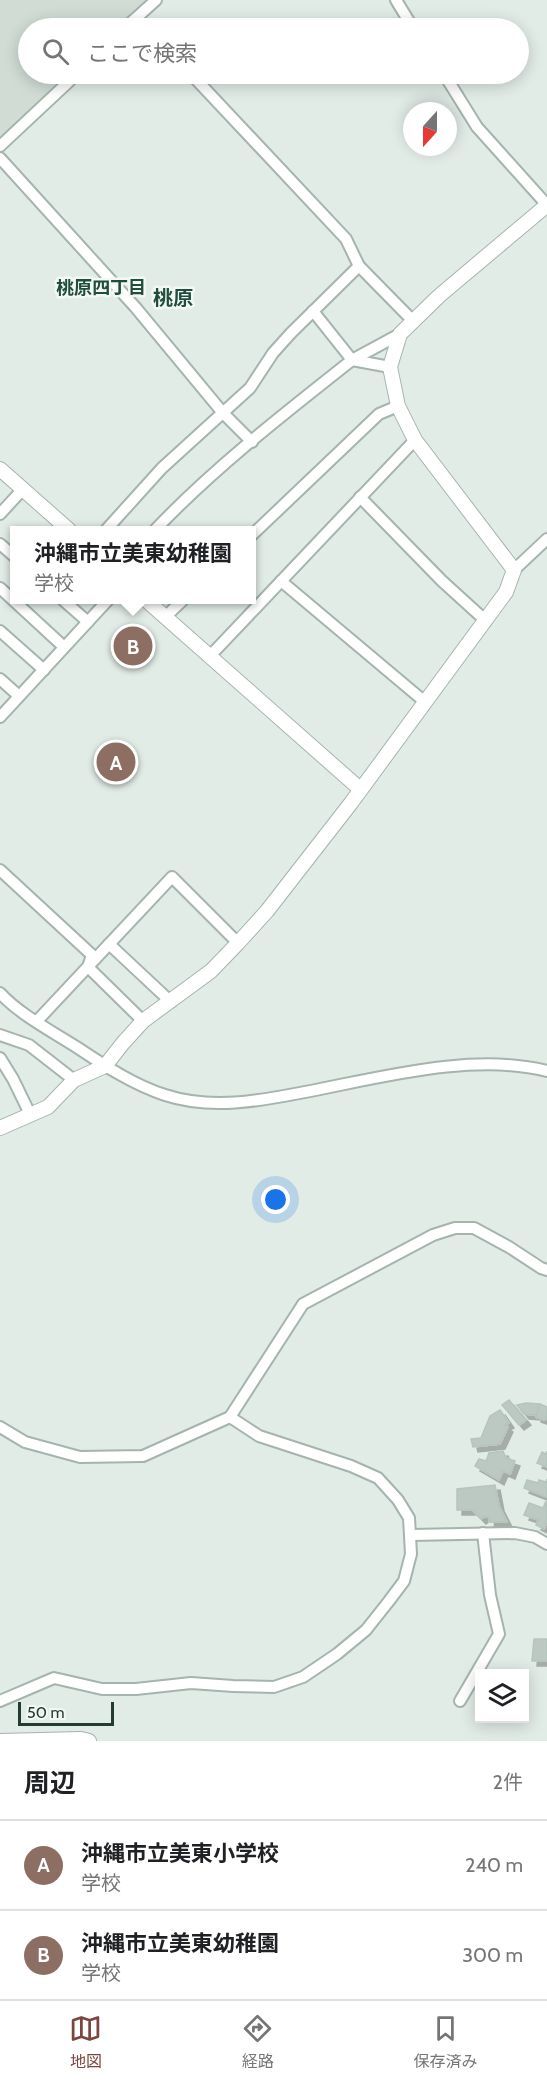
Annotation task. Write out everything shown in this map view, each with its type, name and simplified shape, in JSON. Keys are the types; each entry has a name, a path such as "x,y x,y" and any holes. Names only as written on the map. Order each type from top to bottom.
{"street":[{"path":"137,18 156,0"},
{"path":"396,0 408,18"},
{"path":"0,146 66,84"},
{"path":"199,84 346,239 359,266 413,321"},
{"path":"160,526 177,507 288,411 352,360 400,334 440,296 547,205 477,128 450,84"},
{"path":"0,158 136,308 223,413 252,442"},
{"path":"110,526 162,468 250,388 273,353 359,266"},
{"path":"313,311 352,360 390,367"},
{"path":"400,334 390,367 398,406 415,440 514,570"},
{"path":"256,531 379,414 398,406"},
{"path":"210,656 415,440"},
{"path":"0,469 64,526"},
{"path":"0,514 23,489"},
{"path":"360,497 441,581 486,621"},
{"path":"0,1128 48,1107 74,1080 105,1066 143,1021 211,971 238,943 267,911 486,621 506,592 514,570 547,539"},
{"path":"281,580 425,702"},
{"path":"17,604 64,647"},
{"path":"68,604 88,622"},
{"path":"0,717 104,604"},
{"path":"150,604 360,789"},
{"path":"165,617 179,604"},
{"path":"0,631 44,670"},
{"path":"0,679 19,696"},
{"path":"0,870 92,955 88,967"},
{"path":"37,1021 172,877 238,943"},
{"path":"109,944 171,1002"},
{"path":"88,967 143,1021"},
{"path":"0,993 37,1021 105,1066 167,1095 219,1102 264,1100 466,1065 504,1064 547,1071"},
{"path":"0,1035 29,1045 74,1080"},
{"path":"0,1058 30,1114"},
{"path":"0,1427 25,1442 80,1457 142,1456 230,1417 303,1304 433,1235 455,1228 474,1228 547,1270"},
{"path":"0,1701 54,1678 102,1689 136,1689 191,1683 274,1687 303,1677 337,1654 366,1630 404,1581 411,1554 409,1518 398,1500 378,1478 351,1466 259,1436 230,1417"},
{"path":"460,1701 499,1634 490,1595 483,1533"},
{"path":"411,1535 515,1533 535,1537 547,1544"},
{"path":"0,1741 81,1739 89,1741"}],"shaded area":[{"path":"0,0 147,0 128,18 18,18 18,84 57,84 0,137"}],"building":[{"path":"509,1400 526,1420 519,1425 502,1405"},
{"path":"539,1404 536,1415 524,1414 517,1405"},
{"path":"540,1404 547,1407 547,1418 544,1420 536,1417"},
{"path":"500,1410 509,1423 505,1425 508,1427 500,1444 473,1447 471,1439 481,1438 490,1416"},
{"path":"503,1451 506,1458 515,1461 510,1474 503,1471 499,1480 475,1466 479,1459 486,1461 489,1453"},
{"path":"547,1451 547,1467 537,1463 542,1452 546,1454"},
{"path":"547,1479 547,1497 524,1488 527,1480 538,1483 539,1480 546,1482"},
{"path":"495,1485 499,1506 507,1522 489,1522 490,1518 485,1516 481,1519 472,1510 457,1510 457,1489"},
{"path":"546,1501 547,1521 544,1529 536,1525 539,1520 524,1515 529,1503 543,1508"},
{"path":"534,1639 547,1639 547,1661 532,1661"}],"place":[{"name":"沖縄市立美東幼稚園","path":"133,646"},
{"name":"沖縄市立美東小学校","path":"116,762"}],"district":[{"name":"桃原四丁目","path":"101,288"},
{"name":"桃原","path":"173,298"}]}
